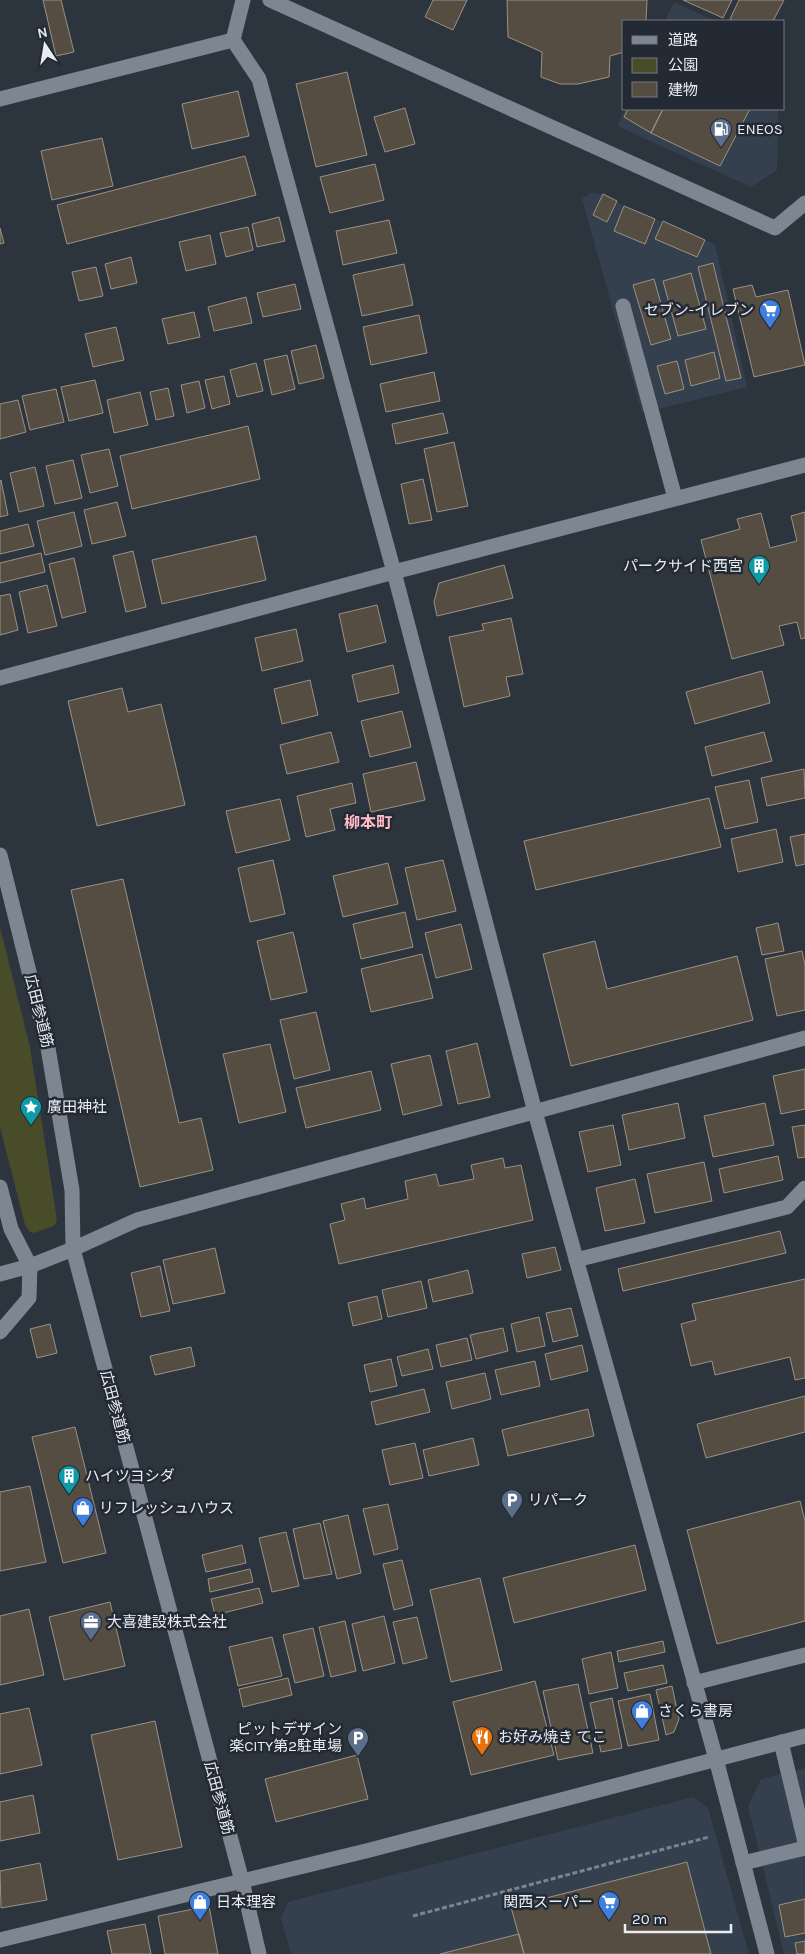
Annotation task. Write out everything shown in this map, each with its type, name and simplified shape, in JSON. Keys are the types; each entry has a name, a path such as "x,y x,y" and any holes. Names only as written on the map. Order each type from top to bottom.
{"street":[{"path":"242,0 232,40 259,79 394,572 457,821 535,1112 716,1759 767,1954"},
{"path":"270,0 775,228 805,203"},
{"path":"0,99 232,40"},
{"path":"623,306 675,498"},
{"path":"0,678 805,464"},
{"name":"広田参道筋","path":"0,855 48,1048 72,1190 73,1249 242,1881 259,1954"},
{"path":"0,1274 30,1266 137,1220 805,1038"},
{"path":"0,1187 10,1228 30,1266 29,1298 0,1332"},
{"path":"576,1260 787,1207 805,1188"},
{"path":"694,1683 805,1656"},
{"path":"0,1940 366,1851 805,1736"},
{"path":"781,1742 805,1842"},
{"path":"743,1863 805,1848"}],"path":[{"path":"413,1916 734,1830"}],"shaded area":[{"path":"674,2 713,20 665,20"},
{"name":"ENEOS","path":"625,110 778,110 777,170 751,187 617,126"},
{"path":"591,193 603,194 624,206 715,244 747,387 642,413 582,199"},
{"path":"805,1768 805,1954 784,1954 748,1806 761,1779"},
{"path":"693,1797 708,1808 749,1954 291,1954 281,1918 288,1902"}],"green space":[{"path":"0,927 30,1047 57,1220 54,1226 34,1233 29,1231 25,1225 0,1127"}],"building":[{"path":"43,0 61,0 74,52 56,56"},
{"path":"433,0 467,0 453,30 425,17"},
{"path":"507,0 647,0 646,20 622,20 622,53 610,56 609,77 578,84 560,84 541,77 542,52 508,37"},
{"path":"683,0 732,0 723,18"},
{"path":"739,0 784,0 774,20 730,19"},
{"path":"347,72 367,155 316,167 296,84"},
{"path":"238,91 249,136 192,149 182,104"},
{"path":"405,108 415,144 385,152 374,117"},
{"path":"628,110 662,110 651,133 624,117"},
{"path":"662,110 749,110 720,166 651,133"},
{"path":"102,138 113,186 52,200 41,151"},
{"path":"245,156 256,195 67,244 57,205"},
{"path":"375,164 384,200 330,213 320,177"},
{"path":"603,194 617,201 607,222 593,215"},
{"path":"624,206 655,219 645,244 614,231"},
{"path":"279,217 285,241 257,247 252,224"},
{"path":"389,220 397,253 343,265 336,231"},
{"path":"663,221 705,240 697,257 655,239"},
{"path":"248,227 253,250 226,257 220,233"},
{"path":"0,228 4,243 0,244"},
{"path":"210,235 216,264 186,271 179,242"},
{"path":"131,257 137,283 111,289 105,264"},
{"path":"713,263 741,378 726,381 698,267"},
{"path":"404,264 413,305 362,316 353,275"},
{"path":"96,267 103,296 79,301 72,272"},
{"path":"691,273 706,329 678,336 663,281"},
{"path":"654,279 671,339 651,345 633,285"},
{"path":"295,284 301,309 263,317 257,293"},
{"name":"セブン-イレブン","path":"752,285 756,297 788,290 805,365 754,377 733,289"},
{"path":"246,297 252,323 214,331 208,307"},
{"path":"194,312 200,337 168,344 162,319"},
{"path":"419,315 427,353 371,365 363,327"},
{"path":"116,327 124,360 93,367 85,334"},
{"path":"316,345 324,378 299,384 291,351"},
{"path":"714,352 720,378 691,386 685,360"},
{"path":"287,355 295,389 272,395 264,360"},
{"path":"677,361 684,389 665,394 657,366"},
{"path":"256,363 263,391 237,397 230,370"},
{"path":"434,372 440,401 386,412 380,384"},
{"path":"224,376 230,404 212,409 205,380"},
{"path":"95,380 103,413 69,421 61,387"},
{"path":"199,381 205,408 187,413 181,385"},
{"path":"168,388 174,416 156,420 150,392"},
{"path":"56,389 64,422 30,430 22,396"},
{"path":"140,392 148,425 114,433 107,400"},
{"path":"18,400 26,432 0,439 0,404"},
{"path":"443,413 448,433 396,444 392,424"},
{"path":"248,426 260,479 132,509 120,456"},
{"path":"454,442 468,506 437,512 424,449"},
{"path":"109,449 118,486 90,493 81,455"},
{"path":"73,460 82,498 55,504 46,466"},
{"path":"35,467 44,506 19,512 10,473"},
{"path":"423,479 432,520 409,524 401,484"},
{"path":"0,481 8,515 0,517"},
{"path":"117,502 126,536 92,544 84,510"},
{"path":"74,512 82,546 45,555 37,521"},
{"name":"パークサイド西宮","path":"805,512 805,638 801,639 797,622 779,626 784,645 732,659 701,540 740,529 737,519 761,513 770,548 797,541 791,516"},
{"path":"28,524 34,546 0,554 0,531"},
{"path":"256,536 266,580 162,604 152,560"},
{"path":"133,551 146,607 126,612 113,556"},
{"path":"41,553 45,572 0,583 0,563"},
{"path":"74,558 86,612 62,618 49,564"},
{"path":"504,565 513,598 437,616 434,602 439,583"},
{"path":"47,585 57,626 28,633 19,592"},
{"path":"10,594 18,630 0,635 0,596"},
{"path":"377,605 386,642 347,652 339,614"},
{"path":"511,618 523,674 506,677 510,696 464,707 449,637 484,630 482,624"},
{"path":"296,629 303,661 262,671 255,638"},
{"path":"393,665 399,693 358,702 352,675"},
{"path":"762,671 770,703 695,724 686,692"},
{"path":"310,680 318,715 282,724 274,689"},
{"path":"122,688 128,712 161,704 185,805 97,826 68,701"},
{"path":"402,711 411,747 370,757 361,721"},
{"path":"331,732 339,762 287,774 280,745"},
{"path":"764,732 772,761 712,776 705,747"},
{"path":"416,762 425,800 371,812 363,774"},
{"path":"804,769 805,798 767,806 761,778"},
{"path":"749,780 758,822 725,829 715,787"},
{"path":"352,783 356,803 330,809 335,830 306,837 297,796"},
{"path":"709,798 721,847 536,890 524,841"},
{"path":"280,799 290,840 236,853 226,811"},
{"path":"776,829 783,862 738,872 731,839"},
{"path":"805,834 805,864 796,866 790,837"},
{"path":"273,860 285,914 250,922 238,868"},
{"path":"443,860 456,911 417,920 405,868"},
{"path":"388,863 398,904 343,917 333,876"},
{"path":"123,879 179,1123 201,1118 213,1170 140,1187 71,890"},
{"path":"405,912 413,947 361,959 353,924"},
{"path":"778,923 784,951 762,955 756,928"},
{"path":"461,924 472,969 436,978 425,933"},
{"path":"293,932 307,992 271,1000 257,941"},
{"path":"595,941 607,989 737,956 753,1020 571,1066 543,954"},
{"path":"802,951 805,965 805,1010 777,1016 765,959"},
{"path":"422,954 433,998 371,1012 361,969"},
{"path":"316,1012 330,1070 294,1079 280,1020"},
{"path":"477,1043 490,1097 458,1104 446,1051"},
{"path":"270,1044 286,1112 239,1123 223,1054"},
{"path":"430,1055 442,1105 403,1115 391,1064"},
{"path":"805,1069 805,1109 781,1114 773,1076"},
{"path":"371,1071 381,1110 306,1128 296,1088"},
{"path":"678,1103 685,1138 629,1150 622,1115"},
{"path":"765,1103 774,1145 713,1157 704,1116"},
{"path":"613,1125 621,1165 588,1172 579,1132"},
{"path":"805,1125 805,1157 798,1158 792,1127"},
{"path":"778,1156 783,1180 724,1193 719,1169"},
{"path":"503,1158 505,1168 521,1165 533,1220 339,1264 330,1224 345,1220 341,1204 364,1198 366,1209 408,1199 405,1181 436,1174 439,1186 474,1179 471,1165"},
{"path":"704,1162 712,1201 655,1213 647,1174"},
{"path":"635,1179 645,1223 605,1231 596,1188"},
{"path":"780,1231 786,1253 623,1291 618,1269"},
{"path":"555,1247 561,1270 527,1278 522,1254"},
{"path":"215,1248 225,1293 173,1304 163,1260"},
{"path":"160,1266 170,1311 141,1317 131,1273"},
{"path":"468,1270 473,1293 433,1302 428,1280"},
{"path":"805,1279 805,1378 795,1380 790,1357 715,1375 712,1361 691,1366 681,1324 696,1320 692,1304"},
{"path":"421,1281 427,1308 388,1317 382,1290"},
{"path":"377,1296 382,1319 353,1326 348,1303"},
{"path":"571,1308 578,1336 553,1342 546,1313"},
{"path":"539,1317 545,1346 517,1352 511,1324"},
{"path":"50,1324 57,1353 37,1358 30,1329"},
{"path":"503,1328 508,1351 476,1359 470,1335"},
{"path":"467,1338 472,1360 441,1367 436,1345"},
{"path":"582,1345 588,1371 551,1380 545,1354"},
{"path":"191,1347 195,1366 155,1375 150,1356"},
{"path":"428,1349 433,1369 402,1376 397,1357"},
{"path":"391,1359 397,1386 370,1392 364,1365"},
{"path":"535,1361 540,1386 501,1395 495,1370"},
{"path":"485,1373 491,1399 452,1409 446,1382"},
{"path":"424,1389 430,1412 376,1425 371,1402"},
{"path":"805,1396 805,1432 706,1458 697,1424"},
{"path":"588,1409 594,1436 508,1456 502,1430"},
{"name":"ハイツヨシダ","path":"75,1427 106,1553 63,1563 32,1437"},
{"path":"473,1438 479,1465 429,1476 423,1450"},
{"path":"415,1443 423,1478 390,1485 382,1450"},
{"path":"30,1486 46,1562 0,1571 0,1492"},
{"path":"800,1501 805,1521 805,1621 717,1644 687,1530"},
{"path":"388,1504 398,1549 374,1555 363,1509"},
{"path":"348,1515 361,1573 337,1579 323,1521"},
{"path":"320,1523 332,1574 304,1579 293,1529"},
{"path":"286,1532 299,1586 272,1592 259,1538"},
{"path":"242,1545 246,1563 206,1572 202,1555"},
{"path":"635,1545 646,1590 514,1623 503,1578"},
{"path":"402,1560 413,1605 394,1610 383,1564"},
{"path":"250,1569 253,1582 210,1592 208,1579"},
{"path":"480,1578 502,1670 451,1682 430,1590"},
{"path":"259,1588 263,1603 215,1615 211,1599"},
{"path":"110,1602 125,1666 64,1680 49,1617"},
{"path":"29,1609 44,1675 0,1685 0,1616"},
{"path":"384,1616 395,1663 363,1671 352,1624"},
{"path":"417,1617 427,1658 403,1664 393,1622"},
{"path":"345,1621 356,1671 331,1677 319,1627"},
{"path":"313,1628 324,1676 295,1683 283,1635"},
{"path":"272,1637 282,1676 238,1686 229,1647"},
{"path":"663,1641 665,1652 619,1662 617,1651"},
{"path":"611,1652 618,1688 589,1694 582,1659"},
{"path":"663,1665 667,1683 628,1691 624,1673"},
{"path":"288,1678 292,1695 243,1707 239,1689"},
{"path":"535,1681 554,1755 471,1775 453,1702"},
{"path":"578,1684 593,1753 558,1760 543,1691"},
{"path":"672,1686 679,1719 674,1732 666,1735 656,1690"},
{"path":"650,1694 659,1740 628,1746 618,1701"},
{"path":"612,1698 622,1748 601,1752 590,1703"},
{"path":"29,1708 42,1765 0,1774 0,1714"},
{"path":"155,1721 182,1847 118,1860 91,1735"},
{"path":"357,1755 368,1799 276,1822 265,1779"},
{"path":"33,1795 40,1833 0,1841 0,1802"},
{"name":"関西スーパー","path":"687,1862 711,1954 524,1954 511,1907"},
{"path":"40,1863 47,1900 1,1908 0,1871"},
{"path":"805,1899 805,1933 785,1937 779,1905"},
{"path":"209,1906 218,1954 165,1954 158,1916"},
{"path":"145,1924 151,1954 112,1954 107,1931"},
{"path":"519,1934 524,1954 440,1954"},
{"path":"805,1941 805,1954 797,1954 795,1943"}],"place":[{"name":"ENEOS","path":"721,148"},
{"name":"セブン-イレブン","path":"770,329"},
{"name":"パークサイド西宮","path":"759,585"},
{"name":"廣田神社","path":"31,1126"},
{"name":"ハイツヨシダ","path":"69,1495"},
{"name":"リパーク","path":"512,1519"},
{"name":"リフレッシュハウス","path":"83,1527"},
{"name":"大喜建設株式会社","path":"91,1641"},
{"name":"さくら書房","path":"642,1730"},
{"name":"お好み焼き てこ","path":"482,1756"},
{"name":"ピットデザイン 楽CITY第2駐車場","path":"358,1757"},
{"name":"日本理容","path":"200,1921"},
{"name":"関西スーパー","path":"609,1921"}],"district":[{"name":"柳本町","path":"368,822"}]}
